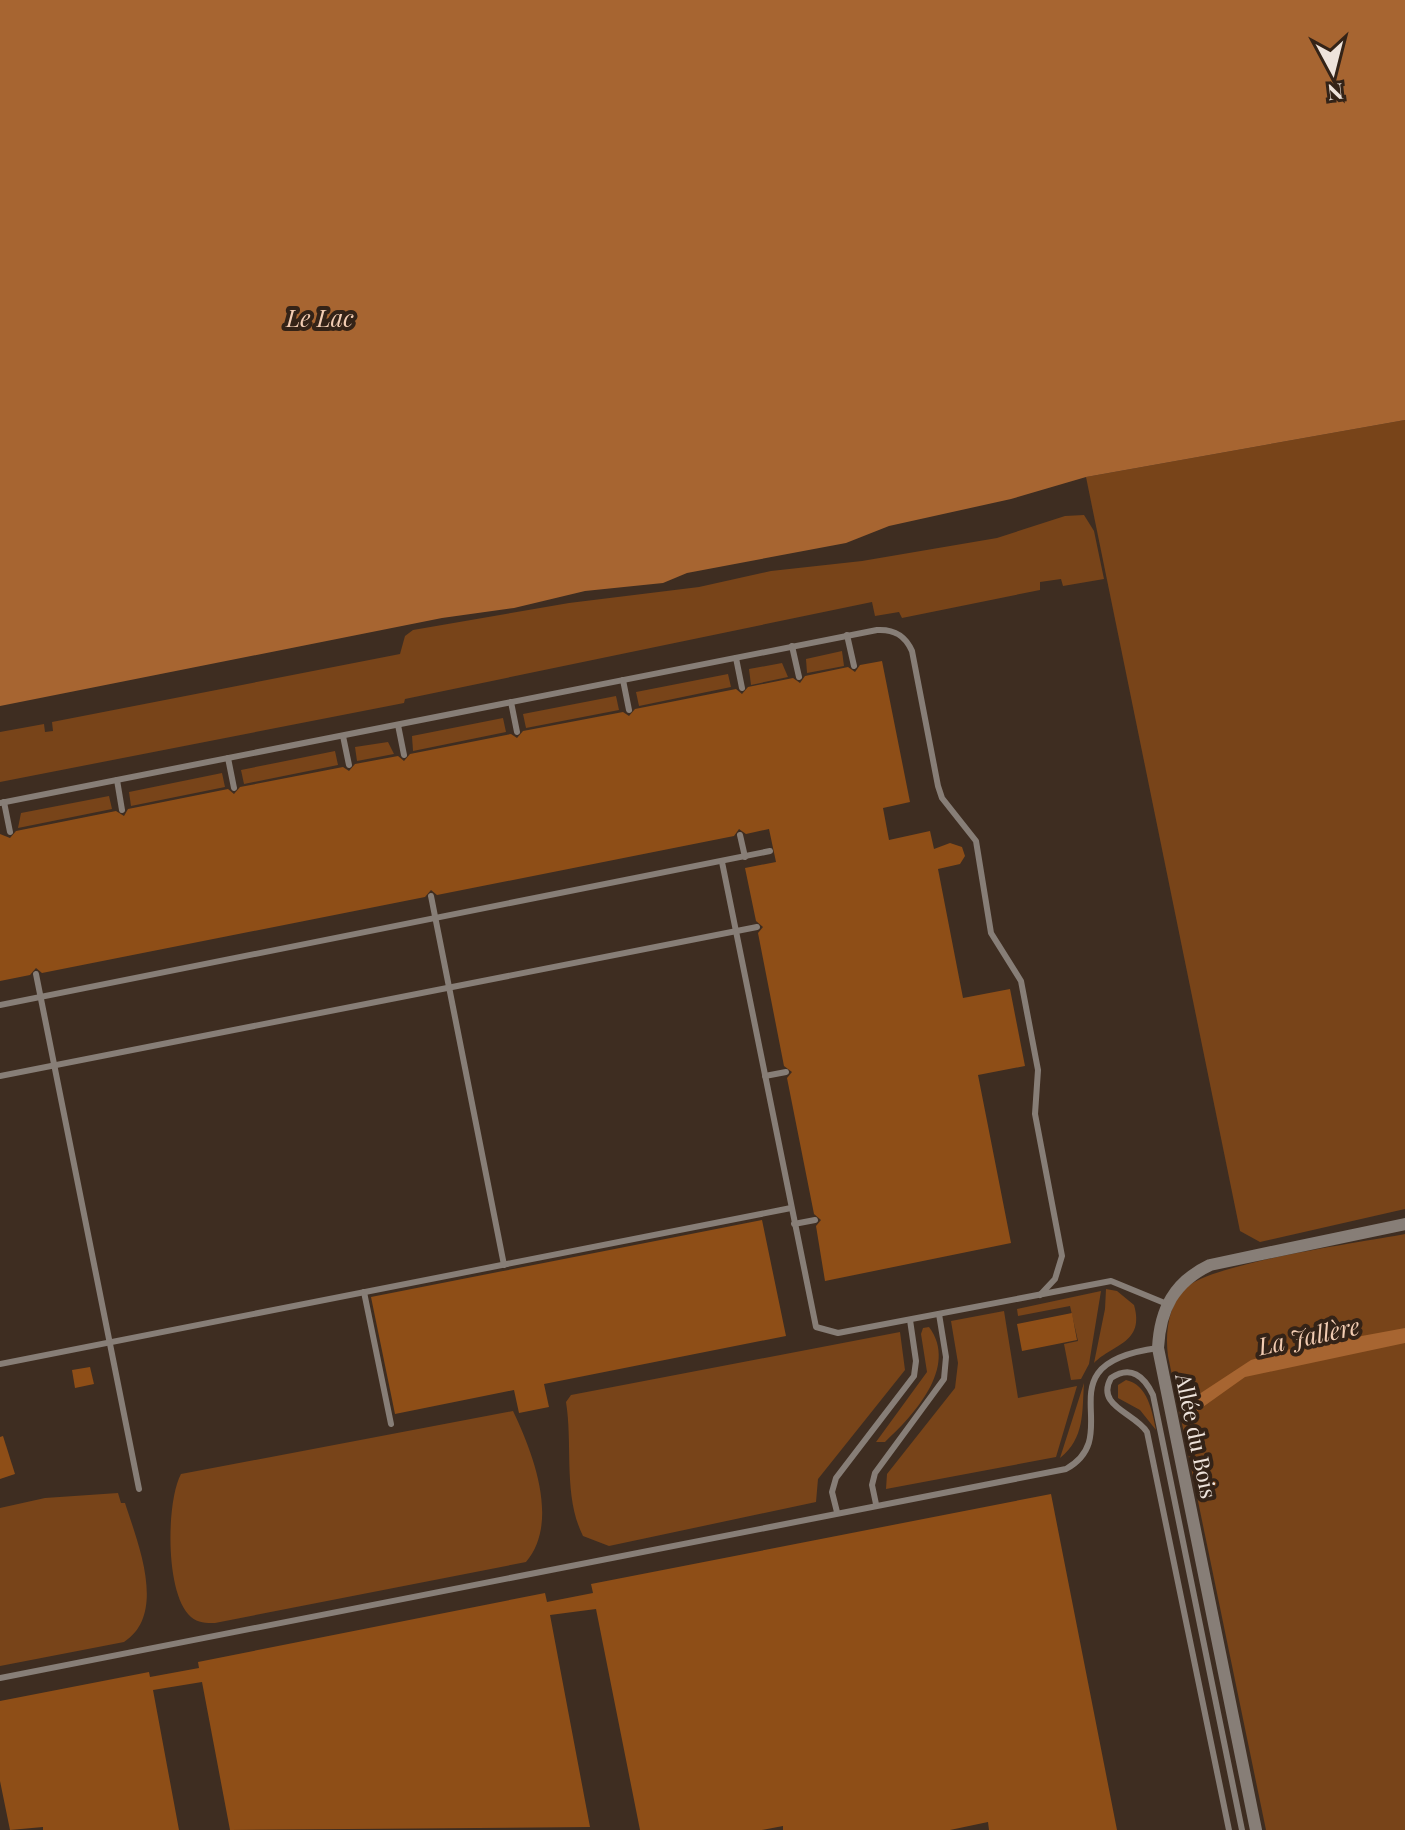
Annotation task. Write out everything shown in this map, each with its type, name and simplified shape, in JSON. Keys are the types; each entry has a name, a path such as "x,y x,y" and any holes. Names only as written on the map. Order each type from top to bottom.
{"street":[{"name":"Allée du Bois","path":"1256,1830 1158,1348 1159,1328 1167,1304 1189,1275 1210,1265 1405,1224"}],"lane":[{"path":"10,832 2,803 847,635 887,629 901,634 909,644 939,789 976,841 993,940 1021,981 1038,1070 1035,1114 1062,1256 1055,1279 1040,1295"},
{"path":"847,635 854,666"},
{"path":"792,646 799,677"},
{"path":"736,658 742,688"},
{"path":"623,680 629,710"},
{"path":"511,702 517,732"},
{"path":"398,725 404,755"},
{"path":"343,736 349,765"},
{"path":"228,758 234,788"},
{"path":"117,780 122,810"},
{"path":"740,835 745,857"},
{"path":"0,1005 770,851"},
{"path":"722,862 816,1327 838,1333 1111,1281 1167,1304"},
{"path":"431,896 504,1265"},
{"path":"0,1076 757,927"},
{"path":"36,974 139,1489"},
{"path":"765,1076 786,1072"},
{"path":"0,1364 791,1208"},
{"path":"794,1224 815,1220"},
{"path":"364,1292 391,1424"},
{"path":"876,1504 872,1485 875,1473 944,1379 946,1357 939,1314"},
{"path":"837,1512 832,1492 836,1478 914,1376 916,1361 910,1320"},
{"path":"0,1678 1066,1469 1078,1459 1087,1442 1092,1419 1091,1384 1095,1374 1115,1357 1158,1348"},
{"path":"1229,1830 1147,1432 1141,1423 1110,1402 1107,1394 1111,1378 1120,1372 1130,1371 1140,1376 1153,1395 1242,1830"}],"shaded area":[{"path":"1405,420 1405,1209 1260,1242 1240,1231 1086,477"},
{"path":"1084,515 1094,531 1104,579 1063,586 1061,579 1040,582 1040,590 902,618 899,612 875,616 872,602 405,699 404,703 0,782 0,732 44,724 45,732 53,731 52,722 400,654 405,636 413,630 569,603 699,587 771,571 862,561 997,538 1065,516"},
{"path":"842,651 844,666 807,673 806,659"},
{"path":"782,663 788,677 751,685 749,669"},
{"path":"728,674 731,687 639,706 636,692"},
{"path":"616,696 619,710 526,728 523,714"},
{"path":"503,718 506,732 413,751 412,736"},
{"path":"388,742 394,754 357,761 355,747"},
{"path":"335,751 338,765 244,784 241,770"},
{"path":"222,773 225,787 131,806 129,792"},
{"path":"109,796 112,809 18,828 21,813"},
{"path":"1405,1234 1405,1830 1266,1830 1168,1356 1169,1320 1175,1303 1186,1288 1225,1270"},
{"path":"1106,1289 1117,1291 1134,1305 1135,1327 1125,1341 1094,1363 1105,1309"},
{"path":"1101,1291 1089,1364 1081,1379 1071,1380 1064,1344 1078,1341 1070,1306 1018,1316 1017,1309"},
{"path":"1004,1311 1018,1398 1077,1386 1056,1457 886,1489 887,1474 955,1388 958,1363 951,1321"},
{"path":"929,1327 937,1342 939,1358 929,1390 908,1419 885,1442 876,1442 927,1372 921,1334 923,1328"},
{"path":"900,1332 905,1370 818,1479 816,1502 609,1546 583,1536 571,1487 566,1402 571,1395"},
{"path":"1126,1380 1144,1393 1156,1430 1140,1410 1118,1398 1118,1385"},
{"path":"1084,1383 1078,1433 1060,1458"},
{"path":"513,1411 535,1467 542,1508 536,1546 526,1562 215,1623 196,1620 182,1606 172,1569 171,1548 173,1505 181,1474"},
{"path":"118,1493 121,1503 125,1503 146,1576 144,1614 137,1630 124,1642 0,1666 0,1508 45,1498"}],"water":[{"name":"Le Lac","path":"0,0 1405,0 1405,420 1086,477 1011,499 889,526 846,543 687,573 663,583 585,591 514,608 442,618 0,706"},
{"path":"1405,1328 1405,1343 1245,1377 1186,1419 1184,1404 1251,1360 1286,1350"}],"building":[{"path":"882,661 910,802 883,808 889,840 930,831 934,849 950,843 962,847 965,856 960,864 938,869 963,998 1010,989 1025,1066 978,1075 1011,1243 825,1281 816,1226 821,1220 814,1214 787,1078 792,1072 784,1066 758,933 763,927 756,921 745,868 776,862 769,829 746,834 739,829 734,836 437,895 431,890 425,897 42,973 36,968 30,975 0,981 0,834 10,838 16,831 116,811 124,816 128,809 228,789 234,794 240,787 343,767 349,771 355,764 398,756 404,761 410,754 511,734 517,738 523,731 623,712 629,716 635,709 736,689 742,694 748,687 793,678 800,683 805,676 848,667 855,672 860,665"},
{"path":"762,1220 786,1336 544,1384 549,1407 519,1413 514,1390 395,1414 371,1297"},
{"path":"1072,1313 1077,1340 1022,1351 1017,1324"},
{"path":"90,1367 94,1384 75,1388 72,1370"},
{"path":"3,1436 15,1474 0,1479 0,1437"},
{"path":"1051,1494 1117,1830 989,1830 988,1822 950,1830 783,1830 783,1826 762,1830 640,1830 596,1609 550,1615 590,1827 230,1830 202,1682 153,1690 179,1830 43,1830 43,1827 10,1830 0,1781 0,1701 149,1672 150,1677 199,1668 198,1662 545,1593 547,1602 593,1593 591,1584"}],"water label":[{"name":"La Jallère","path":"1309,1337"}]}
